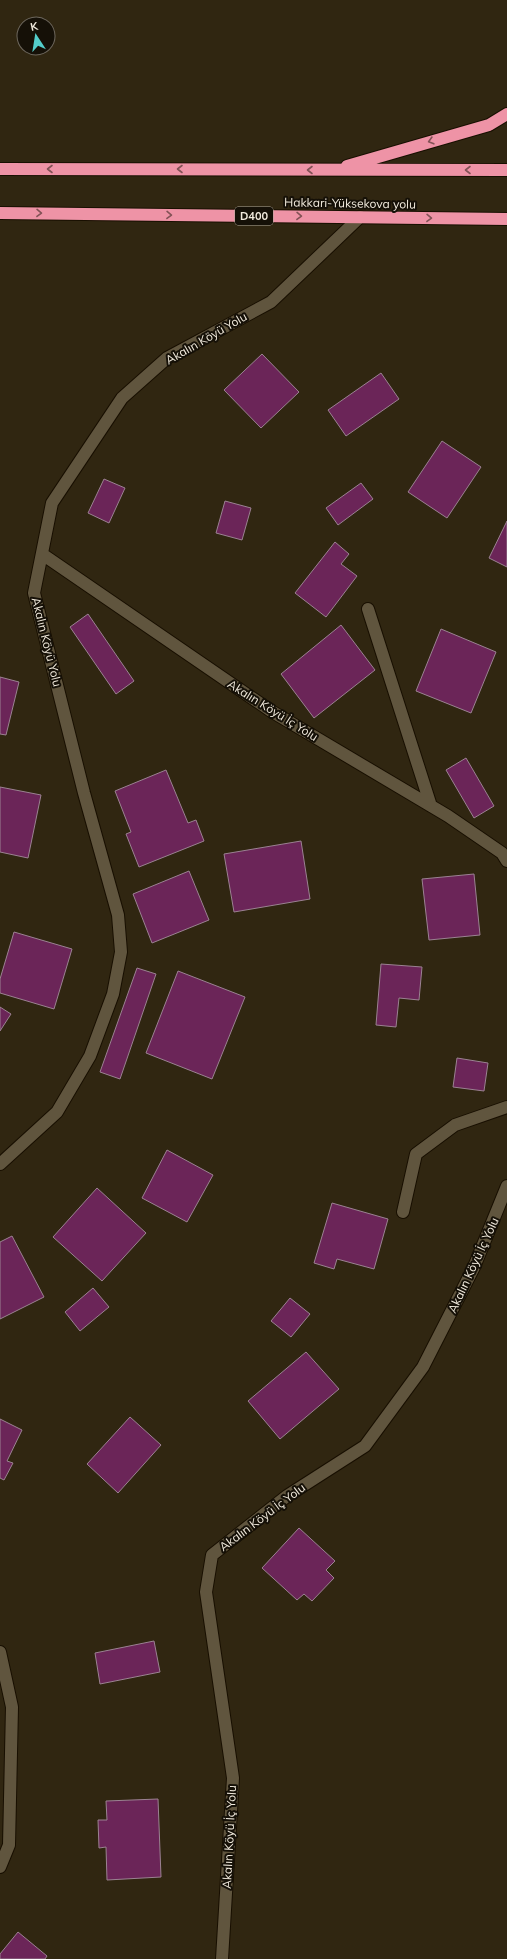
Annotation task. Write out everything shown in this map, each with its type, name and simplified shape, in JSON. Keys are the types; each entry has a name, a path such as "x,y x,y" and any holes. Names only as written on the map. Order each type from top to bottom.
{"highway":[{"path":"333,170 489,125 507,114"},
{"path":"0,169 507,170"},
{"name":"Hakkari-Yüksekova yolu","path":"0,213 507,219"}],"street":[{"name":"Akalın Köyü Yolu","path":"0,1164 57,1112 90,1056 113,994 121,952 118,915 84,793 34,593 52,503 122,398 167,358 270,302 360,217"},
{"name":"Akalın Köyü İç Yolu","path":"42,554 271,711 431,806 502,853 507,861"},
{"path":"368,609 431,806"},
{"path":"403,1212 416,1154 455,1125 507,1107"},
{"name":"Akalın Köyü İç Yolu","path":"222,1959 233,1778 206,1592 212,1555 287,1496 365,1446 424,1368 474,1267 507,1186"},
{"path":"0,1652 12,1707 9,1845 0,1867"}],"building":[{"path":"262,354 299,392 261,428 224,390"},
{"path":"381,373 399,399 346,436 328,410"},
{"path":"442,441 481,467 447,518 408,492"},
{"path":"104,479 125,488 109,523 88,513"},
{"path":"361,483 373,499 338,525 326,508"},
{"path":"225,501 251,508 242,540 216,533"},
{"path":"507,521 507,567 489,558"},
{"path":"335,542 349,554 341,564 357,576 326,617 295,593"},
{"path":"88,614 134,681 116,694 70,627"},
{"path":"341,625 375,670 314,718 281,674"},
{"path":"441,629 496,652 471,713 416,691"},
{"path":"0,677 19,682 6,735 0,734"},
{"path":"466,758 494,806 474,818 446,770"},
{"path":"166,770 188,823 196,820 204,841 139,867 126,834 131,832 115,791"},
{"path":"0,787 41,795 28,858 0,852"},
{"path":"301,841 310,899 234,912 224,854"},
{"path":"189,871 209,920 152,943 133,894"},
{"path":"474,874 480,935 429,940 422,879"},
{"path":"14,932 72,949 54,1009 0,993 0,979"},
{"path":"381,964 422,967 419,1000 399,998 396,1027 376,1025"},
{"path":"137,968 156,974 120,1079 100,1072"},
{"path":"178,971 245,997 212,1079 146,1053"},
{"path":"0,1007 11,1014 0,1031"},
{"path":"457,1058 488,1063 484,1091 453,1087"},
{"path":"167,1150 213,1175 187,1222 142,1198"},
{"path":"97,1188 146,1233 102,1281 53,1237"},
{"path":"332,1203 388,1219 374,1269 337,1259 334,1269 314,1263"},
{"path":"12,1236 44,1297 0,1319 0,1242"},
{"path":"93,1288 109,1307 80,1331 65,1312"},
{"path":"290,1298 310,1314 291,1337 271,1321"},
{"path":"306,1352 339,1389 280,1439 248,1401"},
{"path":"130,1417 161,1445 118,1493 87,1464"},
{"path":"0,1419 22,1430 7,1461 13,1463 4,1480 0,1478"},
{"path":"299,1528 335,1561 326,1570 334,1578 312,1601 304,1594 297,1600 262,1568"},
{"path":"154,1641 160,1672 100,1684 95,1653"},
{"path":"158,1799 161,1877 107,1880 106,1847 99,1848 98,1820 107,1820 106,1801"},
{"path":"18,1932 47,1956 45,1959 0,1959 0,1954"}]}
